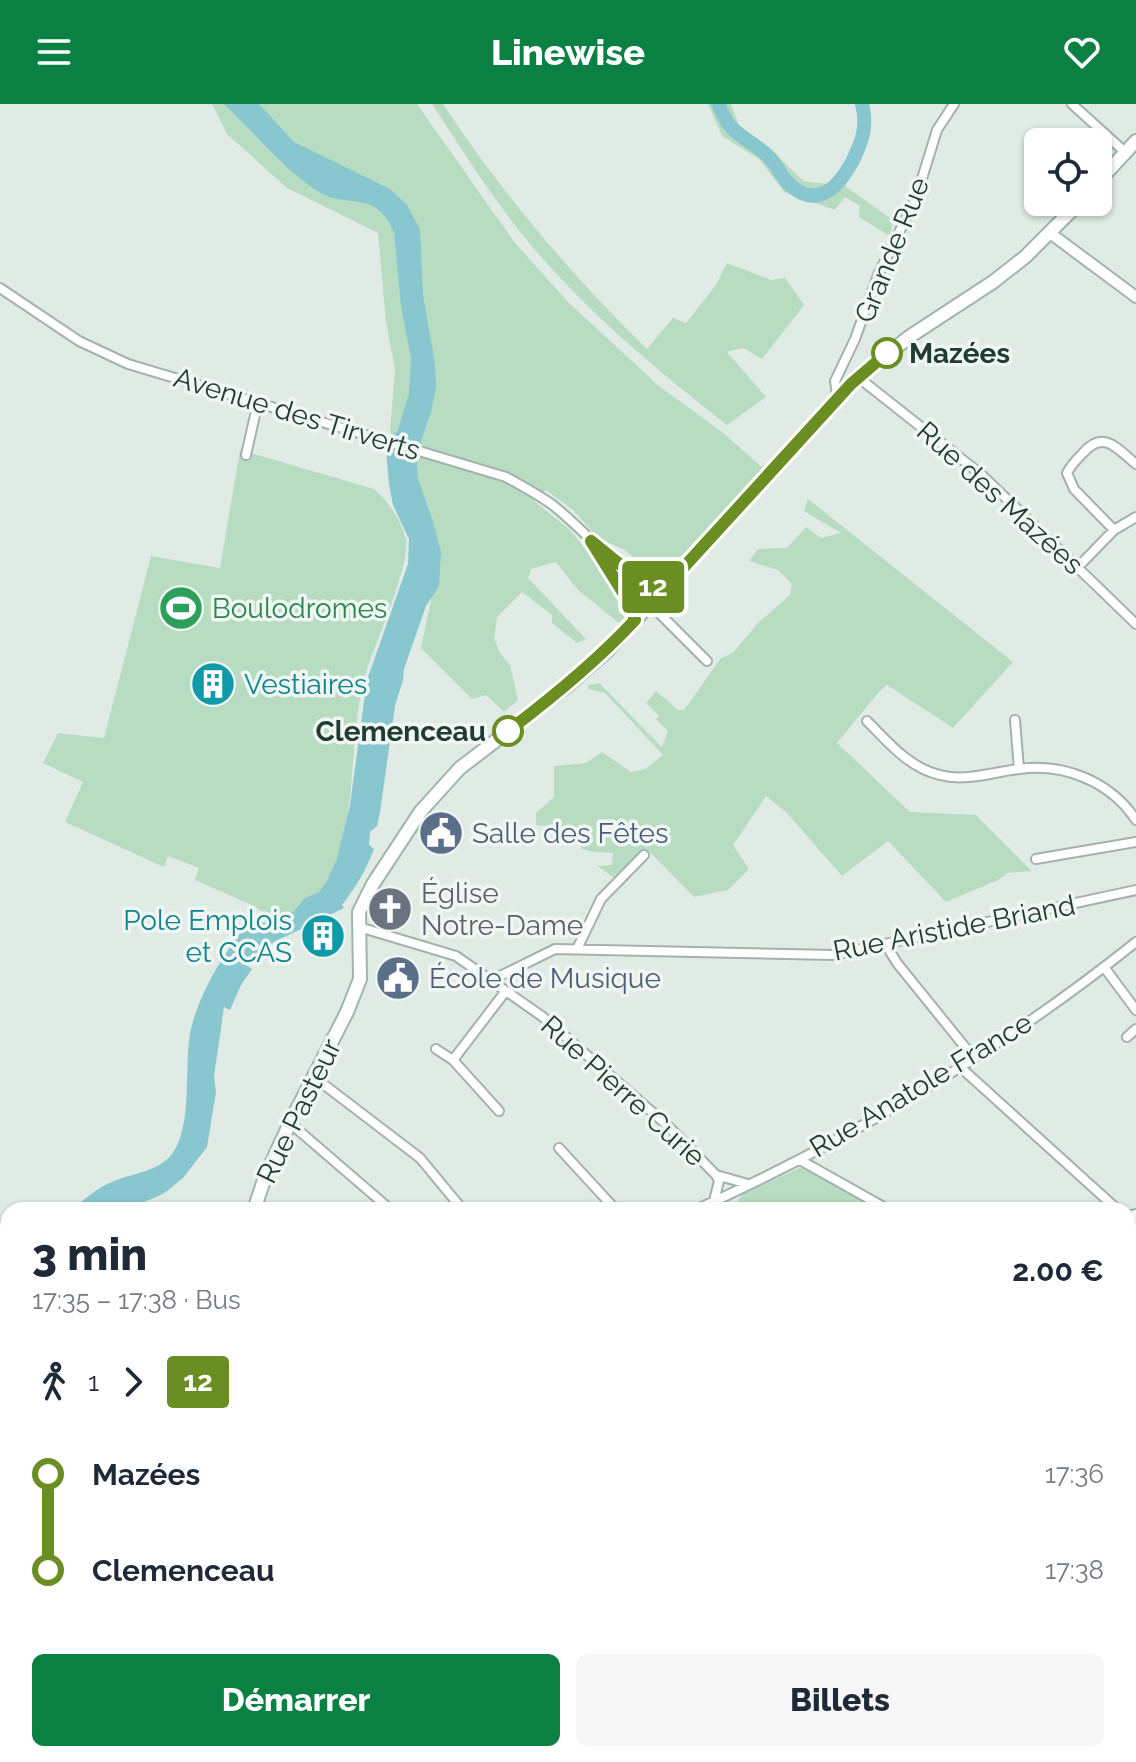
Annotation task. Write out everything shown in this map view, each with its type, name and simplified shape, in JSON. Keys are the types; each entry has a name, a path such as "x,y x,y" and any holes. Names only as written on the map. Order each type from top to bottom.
{"main road":[{"path":"1112,168 1136,141"},
{"path":"635,620 859,378 909,337 993,282 1066,216"},
{"name":"Rue Pasteur","path":"257,1202 290,1123 347,1012 360,979 359,912 373,884 417,816 460,768 566,687 606,652 635,620"}],"street":[{"name":"Grande Rue","path":"840,397 835,386 837,376 855,339 878,275 916,198 937,130 954,104"},
{"path":"1072,104 1126,153"},
{"path":"1050,233 1136,297"},
{"name":"Avenue des Tirverts","path":"0,288 79,341 128,364 506,477 553,505 639,580 663,590"},
{"name":"Rue des Mazées","path":"859,378 983,476 1136,624"},
{"path":"246,455 258,402"},
{"path":"1114,530 1074,489 1067,473 1091,444 1100,441 1110,443 1136,464"},
{"path":"1078,567 1114,530 1136,517"},
{"name":"Avenue des Tirverts","path":"591,541 629,602 635,620"},
{"path":"651,605 707,661"},
{"path":"1015,720 1019,769"},
{"path":"867,721 908,759 930,772 973,777 1019,769 1049,768 1078,774 1107,791 1136,820"},
{"path":"1036,859 1136,842"},
{"path":"577,949 601,899 644,855"},
{"name":"Rue Aristide Briand","path":"490,981 548,950 820,955 886,945 1136,890"},
{"name":"Rue Pierre Curie","path":"359,927 456,956 543,1017 667,1125 716,1175 749,1184"},
{"name":"Rue Anatole France","path":"714,1202 800,1160 959,1066 1136,942"},
{"path":"886,945 973,1057"},
{"path":"1104,967 1136,1010"},
{"path":"453,1060 505,992"},
{"path":"1127,1037 1136,1029"},
{"path":"436,1049 453,1060 499,1111"},
{"path":"959,1066 1109,1202"},
{"path":"314,1077 420,1158 456,1202"},
{"path":"290,1123 382,1202"},
{"path":"559,1148 609,1202"},
{"path":"800,1160 875,1202"},
{"name":"Rue Pierre Curie","path":"714,1202 718,1187 716,1175"}],"green space":[{"path":"212,104 417,104 515,243 569,303 659,386 722,432 764,469 663,575 654,576 625,550 598,538 573,510 546,490 534,501 569,529 600,567 627,614 619,623 578,590 556,562 531,569 528,578 586,639 577,643 552,623 552,615 522,592 497,617 494,639 510,665 518,700 504,712 486,695 472,699 421,648 439,562 390,432 395,370 386,322 378,233 287,188 227,134"},
{"path":"432,104 443,104 538,232 647,349 673,318 686,323 716,285 727,263 771,280 785,278 804,305 762,359 743,348 727,352 766,397 727,425 644,357 591,309 541,257 495,199"},
{"path":"708,104 731,104 739,125 770,148 803,181 827,184 845,166 846,187 893,220 890,236 859,217 860,206 845,197 835,210 784,192 760,160 722,136"},
{"path":"240,450 374,489 394,512 406,540 398,583 362,689 350,800 339,854 318,893 298,909 275,920 254,906 195,880 199,868 168,856 164,867 65,822 83,782 43,763 58,733 104,738 151,556 220,568"},
{"path":"808,499 1013,662 953,728 887,685 837,743 910,812 976,815 1032,871 1007,873 998,880 946,902 888,841 842,876 787,813 766,796 733,845 749,869 728,890 694,897 647,849 613,877 597,866 612,865 613,853 581,849 580,834 586,830 536,825 536,813 554,797 554,766 586,763 602,752 631,772 645,769 663,755 605,693 588,689 588,685 599,683 662,747 668,731 646,703 656,691 678,710 684,710 721,658 733,653 757,624 790,595 792,584 778,570 749,561 758,549 787,548 806,527 821,538 841,533 804,511"},
{"path":"804,1168 866,1202 738,1202 741,1195"}],"water":[{"path":"224,104 259,104 294,142 390,189 407,205 420,229 423,295 436,387 417,454 417,466 418,479 441,552 439,586 426,606 404,669 395,706 380,812 377,826 370,832 369,845 374,849 371,857 342,905 344,908 270,944 245,964 252,969 230,1010 224,1007 207,1147 183,1178 154,1198 143,1202 81,1202 101,1187 160,1165 172,1154 183,1128 190,1034 212,977 246,926 274,921 294,911 305,898 319,892 327,881 337,858 350,805 367,680 408,564 409,539 393,505 386,450 391,435 397,432 409,394 411,358 401,306 394,232 379,210 362,202 332,198 321,193 283,164"}],"waterway":[{"path":"718,104 734,130 768,156 790,185 810,195 827,192 841,179 852,162 863,134 862,104"}],"bus line":[{"name":"12","path":"508,731 566,687 606,652 635,620 629,602 591,541 639,580 663,590 851,384 887,353"}],"place":[{"name":"Mazées","path":"887,353"},
{"name":"Boulodromes","path":"181,608"},
{"name":"Vestiaires","path":"213,684"},
{"name":"Clemenceau","path":"508,731"},
{"name":"Salle des Fêtes","path":"441,833"},
{"name":"Église Notre-Dame","path":"390,909"},
{"name":"Pole Emplois et CCAS","path":"323,936"},
{"name":"École de Musique","path":"398,978"}]}
